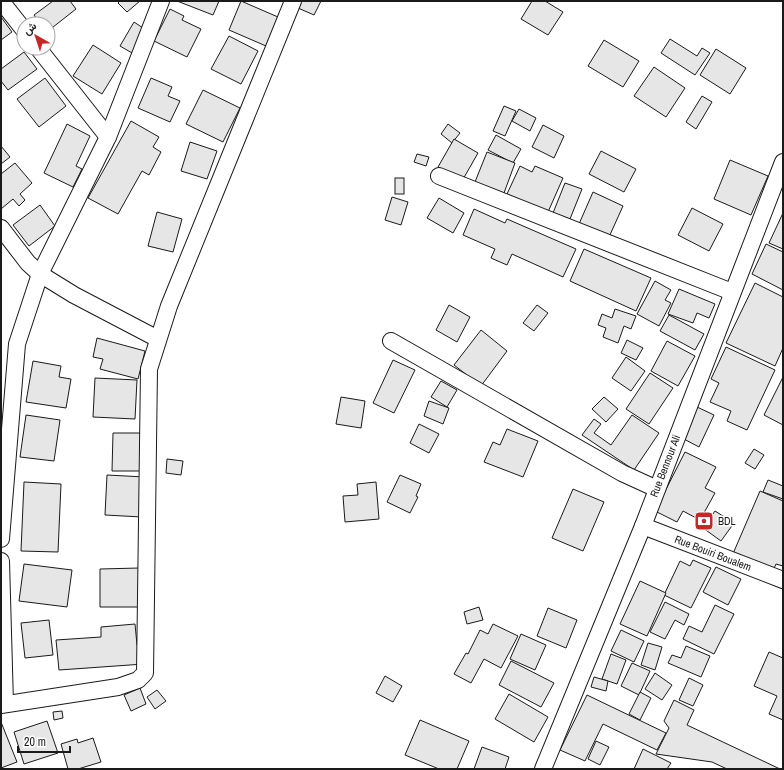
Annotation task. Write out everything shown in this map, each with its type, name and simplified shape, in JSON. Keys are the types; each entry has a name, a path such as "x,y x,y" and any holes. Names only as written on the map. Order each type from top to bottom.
{"street":[{"path":"1,1 16,20"},
{"path":"1,539 17,344 40,274 108,137 161,1"},
{"path":"1,561 3,704 118,687 138,680 145,673 149,369 169,306 293,1"},
{"path":"44,56 108,137"},
{"name":"Rue Bennour Ali","path":"543,769 643,526 783,162"},
{"path":"439,176 732,292"},
{"path":"1,228 28,263 40,274 74,295 158,339"},
{"path":"390,341 622,473 657,489"},
{"name":"Rue Bouiri Boualem","path":"643,526 783,580"}],"building":[{"path":"53,1 70,1 76,9 56,25 56,16 34,15"},
{"path":"120,1 140,1 127,12 118,3"},
{"path":"177,1 219,1 213,15"},
{"path":"241,1 278,17 266,46 229,30"},
{"path":"301,1 321,1 314,15 298,8"},
{"path":"532,1 545,1 563,12 548,35 521,19"},
{"path":"170,9 184,16 182,20 201,29 187,57 154,41"},
{"path":"1,17 12,32 1,40"},
{"path":"134,22 146,30 132,53 120,46"},
{"path":"229,36 258,51 241,84 211,69"},
{"path":"670,39 697,56 702,48 710,53 695,75 661,53"},
{"path":"604,40 639,61 623,87 588,66"},
{"path":"93,45 121,63 102,94 73,76"},
{"path":"716,49 746,68 730,94 700,75"},
{"path":"19,56 27,56 37,69 8,90 1,81 1,69"},
{"path":"654,67 685,88 666,117 634,96"},
{"path":"45,78 66,106 39,127 17,99"},
{"path":"151,78 172,87 168,96 180,101 170,122 138,108"},
{"path":"203,90 240,108 223,142 186,124"},
{"path":"702,96 712,102 696,129 686,122"},
{"path":"504,106 516,111 505,136 493,131"},
{"path":"519,109 536,118 530,131 512,121"},
{"path":"131,121 159,137 153,147 161,152 149,175 142,171 118,214 88,198"},
{"path":"67,124 90,136 76,166 82,169 73,187 44,173"},
{"path":"448,124 460,133 452,143 441,134"},
{"path":"543,125 564,136 554,158 532,147"},
{"path":"496,135 521,149 513,163 488,150"},
{"path":"454,139 478,153 462,181 438,167"},
{"path":"190,142 217,151 207,179 181,171"},
{"path":"1,146 10,157 1,164"},
{"path":"601,151 636,169 624,192 589,174"},
{"path":"487,152 515,163 504,193 475,182"},
{"path":"417,154 429,157 426,166 414,162"},
{"path":"730,160 768,176 751,215 714,199"},
{"path":"15,163 32,183 20,194 25,200 19,206 13,199 1,209 1,174"},
{"path":"520,166 532,172 535,166 563,178 548,212 507,194"},
{"path":"395,178 404,178 404,194 395,194"},
{"path":"565,183 582,189 570,219 553,213"},
{"path":"593,192 623,206 609,237 579,224"},
{"path":"392,197 408,202 401,225 385,220"},
{"path":"439,198 464,213 453,233 427,218"},
{"path":"40,205 55,226 29,246 13,225"},
{"path":"692,208 723,224 709,251 678,235"},
{"path":"474,209 505,223 507,219 576,249 563,277 512,254 507,265 491,258 495,249 463,235"},
{"path":"157,212 182,219 173,252 148,246"},
{"path":"783,213 783,249 769,243"},
{"path":"766,244 783,252 783,290 752,274"},
{"path":"584,249 651,278 636,311 570,281"},
{"path":"655,281 671,290 665,300 671,303 659,326 637,314"},
{"path":"755,283 783,297 783,348 775,366 726,343"},
{"path":"679,289 715,304 709,318 697,313 693,323 668,314"},
{"path":"449,305 470,317 457,342 436,330"},
{"path":"537,305 548,313 534,331 523,323"},
{"path":"615,309 636,316 631,329 624,326 618,343 603,337 606,328 598,325 602,314 612,318"},
{"path":"669,315 704,334 695,350 660,331"},
{"path":"481,330 507,351 481,386 454,365"},
{"path":"97,338 145,351 138,379 100,369 103,359 93,357"},
{"path":"627,340 643,348 636,360 621,353"},
{"path":"667,341 695,356 678,386 651,371"},
{"path":"726,347 775,370 747,430 727,421 731,411 710,402 719,383 711,379"},
{"path":"626,357 645,371 631,391 612,378"},
{"path":"393,360 415,370 394,413 373,403"},
{"path":"33,361 61,366 59,377 71,379 66,408 26,402"},
{"path":"650,373 673,388 649,424 626,409"},
{"path":"783,377 783,425 764,415"},
{"path":"95,378 137,380 135,419 93,417"},
{"path":"441,381 457,390 447,407 431,397"},
{"path":"341,397 365,401 361,428 336,424"},
{"path":"604,397 618,409 606,422 592,409"},
{"path":"429,401 449,408 443,424 424,416"},
{"path":"697,407 714,415 699,447 682,438"},
{"path":"26,415 60,420 54,461 20,457"},
{"path":"632,415 659,433 634,470 582,435 594,419 601,424 594,433 611,445"},
{"path":"419,424 439,434 429,453 410,443"},
{"path":"507,429 538,441 523,477 484,462 493,442 500,445"},
{"path":"113,433 143,433 143,471 112,471"},
{"path":"754,449 764,455 755,469 745,463"},
{"path":"685,452 716,467 705,488 715,493 700,520 683,511 677,522 655,511"},
{"path":"167,459 183,461 181,475 166,473"},
{"path":"107,475 145,477 142,517 105,515"},
{"path":"400,475 421,484 416,496 418,497 410,513 387,502"},
{"path":"768,480 783,486 783,499 763,492"},
{"path":"24,482 61,484 58,552 21,551"},
{"path":"376,482 379,519 345,522 343,496 358,495 357,484"},
{"path":"573,489 604,502 583,551 552,538"},
{"path":"760,491 783,501 783,566 776,564 772,573 732,556"},
{"path":"715,511 734,523 721,541 703,528"},
{"path":"693,560 711,568 691,608 664,595 680,561 690,566"},
{"path":"24,564 72,570 67,607 19,601"},
{"path":"716,567 741,579 728,605 703,592"},
{"path":"139,568 140,607 100,607 100,569"},
{"path":"640,581 666,593 647,636 620,624"},
{"path":"665,602 689,614 684,625 675,620 665,639 650,632"},
{"path":"715,605 734,614 714,654 683,639 689,626 702,632"},
{"path":"479,607 483,620 467,624 464,612"},
{"path":"548,608 577,620 566,648 537,636"},
{"path":"49,620 53,655 25,658 21,623"},
{"path":"135,624 137,645 142,645 144,664 59,670 56,640 101,637 101,627"},
{"path":"493,624 518,636 501,668 484,659 471,683 454,674 466,653 468,654 480,630 488,634"},
{"path":"621,630 644,641 634,662 611,651"},
{"path":"521,634 546,645 535,670 510,659"},
{"path":"648,643 662,647 655,670 641,665"},
{"path":"686,646 710,656 701,677 668,663 672,655 681,658"},
{"path":"769,652 783,658 783,720 769,714 777,696 754,686"},
{"path":"611,654 626,660 617,684 602,679"},
{"path":"511,661 554,683 541,707 499,685"},
{"path":"632,663 650,671 639,695 621,686"},
{"path":"655,673 672,685 662,700 645,689"},
{"path":"385,676 402,686 393,702 376,693"},
{"path":"594,677 608,681 606,691 591,687"},
{"path":"689,678 703,685 693,706 679,700"},
{"path":"140,688 146,704 131,711 124,695"},
{"path":"157,690 166,701 155,709 147,697"},
{"path":"640,692 651,698 640,720 629,714"},
{"path":"509,694 548,717 534,742 495,719"},
{"path":"587,695 666,733 657,750 603,724 585,761 560,750"},
{"path":"674,700 694,710 687,725 780,769 727,769 712,762 656,754 669,728 664,721"},
{"path":"62,711 63,718 54,720 53,712"},
{"path":"420,720 469,741 457,769 439,769 405,755"},
{"path":"47,721 58,753 24,764 14,732"},
{"path":"1,722 17,762 1,768"},
{"path":"93,738 101,762 78,769 68,769 61,744 77,739 78,743"},
{"path":"596,741 609,747 600,765 588,759"},
{"path":"482,747 509,757 505,769 474,769"},
{"path":"643,749 671,763 667,769 634,769"}],"place":[{"name":"BDL","path":"704,521"}]}
